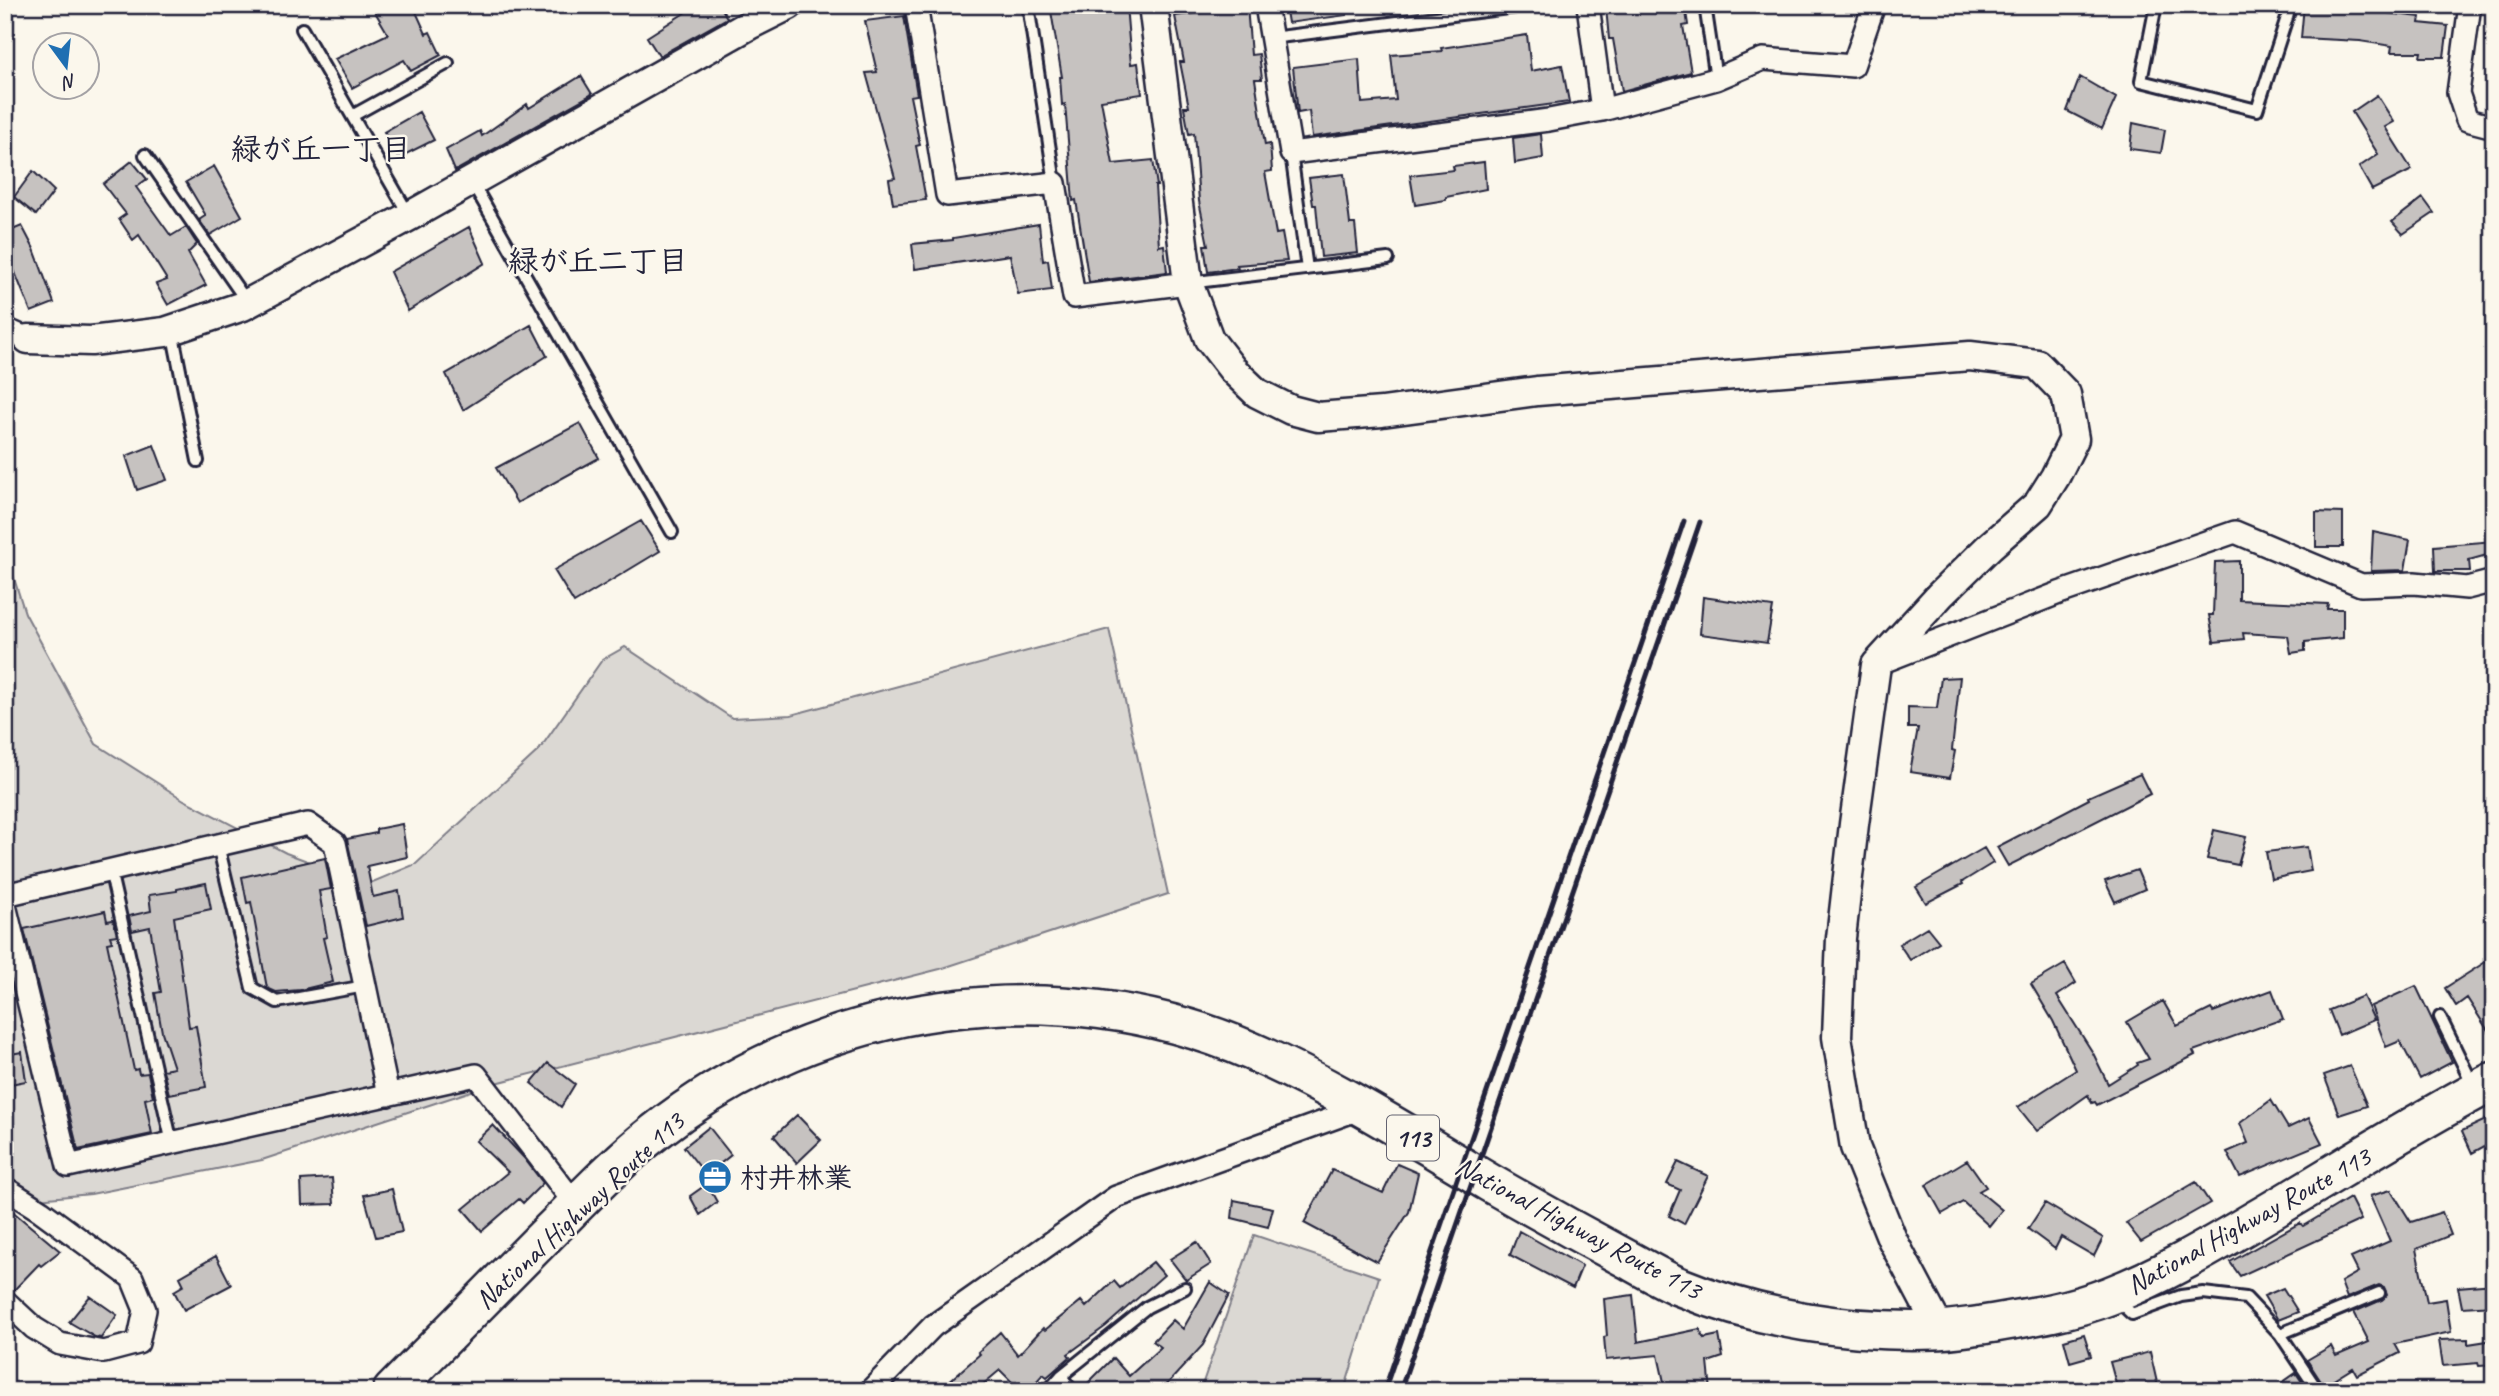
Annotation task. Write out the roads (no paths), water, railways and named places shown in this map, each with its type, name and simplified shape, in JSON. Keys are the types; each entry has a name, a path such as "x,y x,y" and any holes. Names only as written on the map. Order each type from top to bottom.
{"highway":[{"name":"National Highway Route 113","path":"392,1391 576,1205 652,1133 732,1079 794,1049 851,1028 936,1011 1026,1004 1122,1012 1166,1021 1251,1051 1362,1108 1566,1227 1676,1285 1732,1305 1835,1327 1940,1330 2036,1317 2113,1295 2204,1250 2485,1086"}],"street":[{"path":"17,334 90,341 172,330 248,303 789,5"},
{"path":"916,5 947,195 1055,183 1074,297 1188,283"},
{"path":"1153,5 1188,283 1209,340 1233,370 1257,393 1291,410 1318,417 1382,412 1537,391 1970,356 2037,364 2066,394 2074,439 2038,504 1990,545 1876,665 1854,824 1841,938 1837,1037 1855,1147 1892,1239 1940,1330"},
{"path":"1266,5 1291,153 1549,120 1602,110 1716,79 1763,59 1853,66 1874,5"},
{"path":"1588,5 1602,110"},
{"path":"2470,5 2458,93 2467,120 2494,127"},
{"path":"1876,665 2059,593 2235,532 2361,585 2414,583 2467,588 2494,581"},
{"path":"5,895 308,824 335,843 388,1095"},
{"path":"5,905 68,1166 476,1075 576,1205"},
{"path":"870,1391 933,1326 1116,1197 1362,1108"},
{"path":"5,1188 132,1278 145,1310 138,1343 104,1352 60,1344 33,1328 5,1301"}],"lane":[{"path":"1028,5 1055,183"},
{"path":"1271,38 1532,5"},
{"path":"1705,5 1716,79"},
{"path":"2156,5 2141,81 2257,110 2291,5"},
{"path":"302,29 410,216"},
{"path":"352,116 449,63"},
{"path":"1291,153 1307,269"},
{"path":"145,155 248,303"},
{"path":"471,182 672,532"},
{"path":"1188,283 1388,259"},
{"path":"172,330 198,461"},
{"path":"218,845 252,988 277,1002 365,986"},
{"path":"110,870 172,1143"},
{"path":"2440,1017 2485,1086"},
{"path":"1048,1391 1061,1376 1147,1307 1185,1287"},
{"path":"2113,1295 2132,1314 2181,1296 2203,1293 2246,1298 2280,1334 2318,1391"},
{"path":"2280,1334 2379,1293"},
{"path":"1061,1376 1073,1391"}],"railway":[{"path":"1384,1391 1684,521"},
{"path":"1400,1391 1700,522"}],"place":[{"name":"村井林業","path":"715,1177"}],"district":[{"name":"緑が丘一丁目","path":"321,149"},
{"name":"緑が丘二丁目","path":"598,261"}]}
